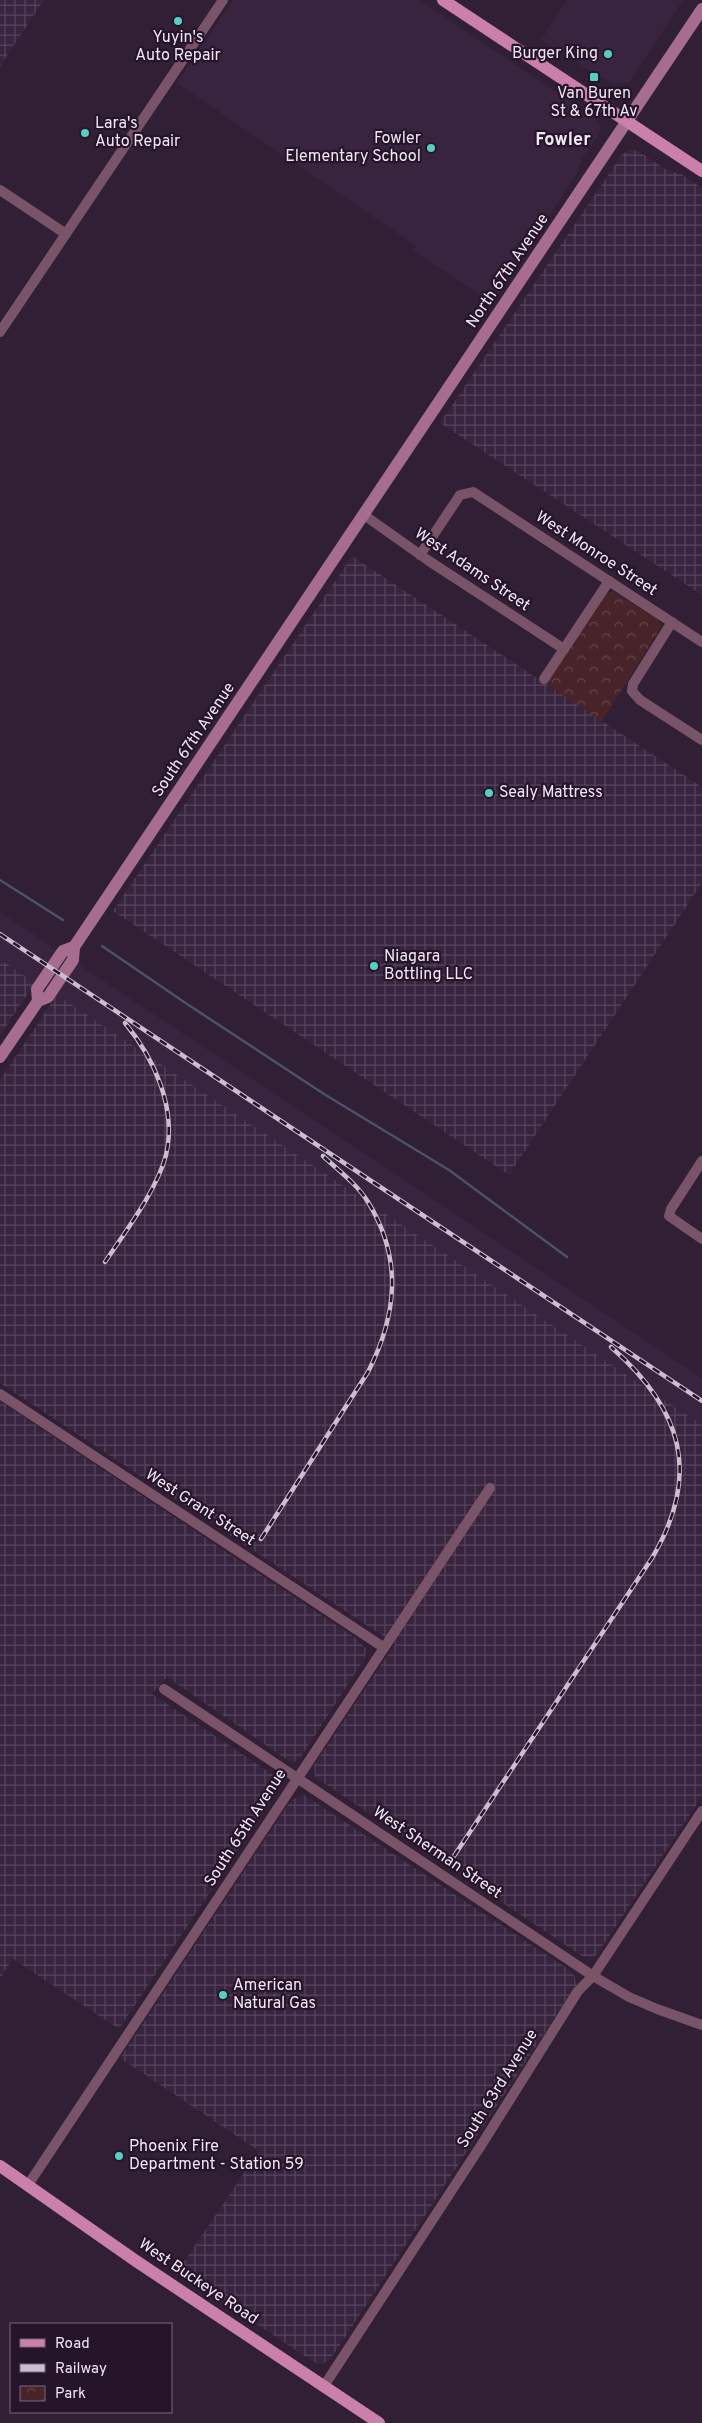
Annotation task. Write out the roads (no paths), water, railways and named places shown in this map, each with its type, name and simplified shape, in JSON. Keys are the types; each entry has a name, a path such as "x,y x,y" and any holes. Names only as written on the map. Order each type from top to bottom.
{"main road":[{"path":"443,0 702,171"},
{"name":"North 67th Avenue","path":"341,550 702,9"},
{"name":"South 67th Avenue","path":"0,1057 38,1001 37,989 63,951 74,948 341,550"},
{"name":"West Buckeye Road","path":"0,2166 136,2261 380,2423"}],"street":[{"path":"0,332 223,0"},
{"path":"0,190 66,234"},
{"name":"West Monroe Street","path":"420,554 460,495 473,492 702,642"},
{"name":"West Adams Street","path":"364,515 564,649"},
{"path":"544,679 608,581"},
{"path":"672,622 633,684 632,691 640,700 702,740"},
{"path":"702,1161 671,1209 669,1216 702,1240"},
{"name":"West Grant Street","path":"0,1394 383,1647"},
{"name":"South 65th Avenue","path":"28,2185 490,1488"},
{"name":"West Sherman Street","path":"164,1689 593,1976 629,1997 702,2025"},
{"name":"South 63rd Avenue","path":"324,2386 457,2183 578,1990 593,1976 702,1811"}],"waterway":[{"path":"0,880 63,920"},
{"path":"102,946 324,1094 449,1170 567,1257"}],"railway":[{"path":"0,934 702,1401"},
{"path":"105,1262 148,1196 162,1168 169,1137 166,1102 154,1068 136,1037 125,1023"},
{"path":"261,1539 368,1372 378,1351 390,1308 391,1266 387,1245 379,1223 368,1202 358,1189 323,1156"},
{"path":"454,1856 652,1558 668,1527 677,1498 680,1471 677,1444 668,1419 654,1394 635,1370 611,1347"}],"place":[{"name":"Yuyin's Auto Repair","path":"178,21"},
{"name":"Burger King","path":"608,54"},
{"name":"Van Buren St & 67th Av","path":"594,77"},
{"name":"Lara's Auto Repair","path":"85,133"},
{"name":"Fowler Elementary School","path":"431,148"},
{"name":"Sealy Mattress","path":"489,793"},
{"name":"Niagara Bottling LLC","path":"374,966"},
{"name":"American Natural Gas","path":"223,1995"},
{"name":"Phoenix Fire Department - Station 59","path":"119,2156"}],"district":[{"name":"Fowler","path":"563,140"}]}
